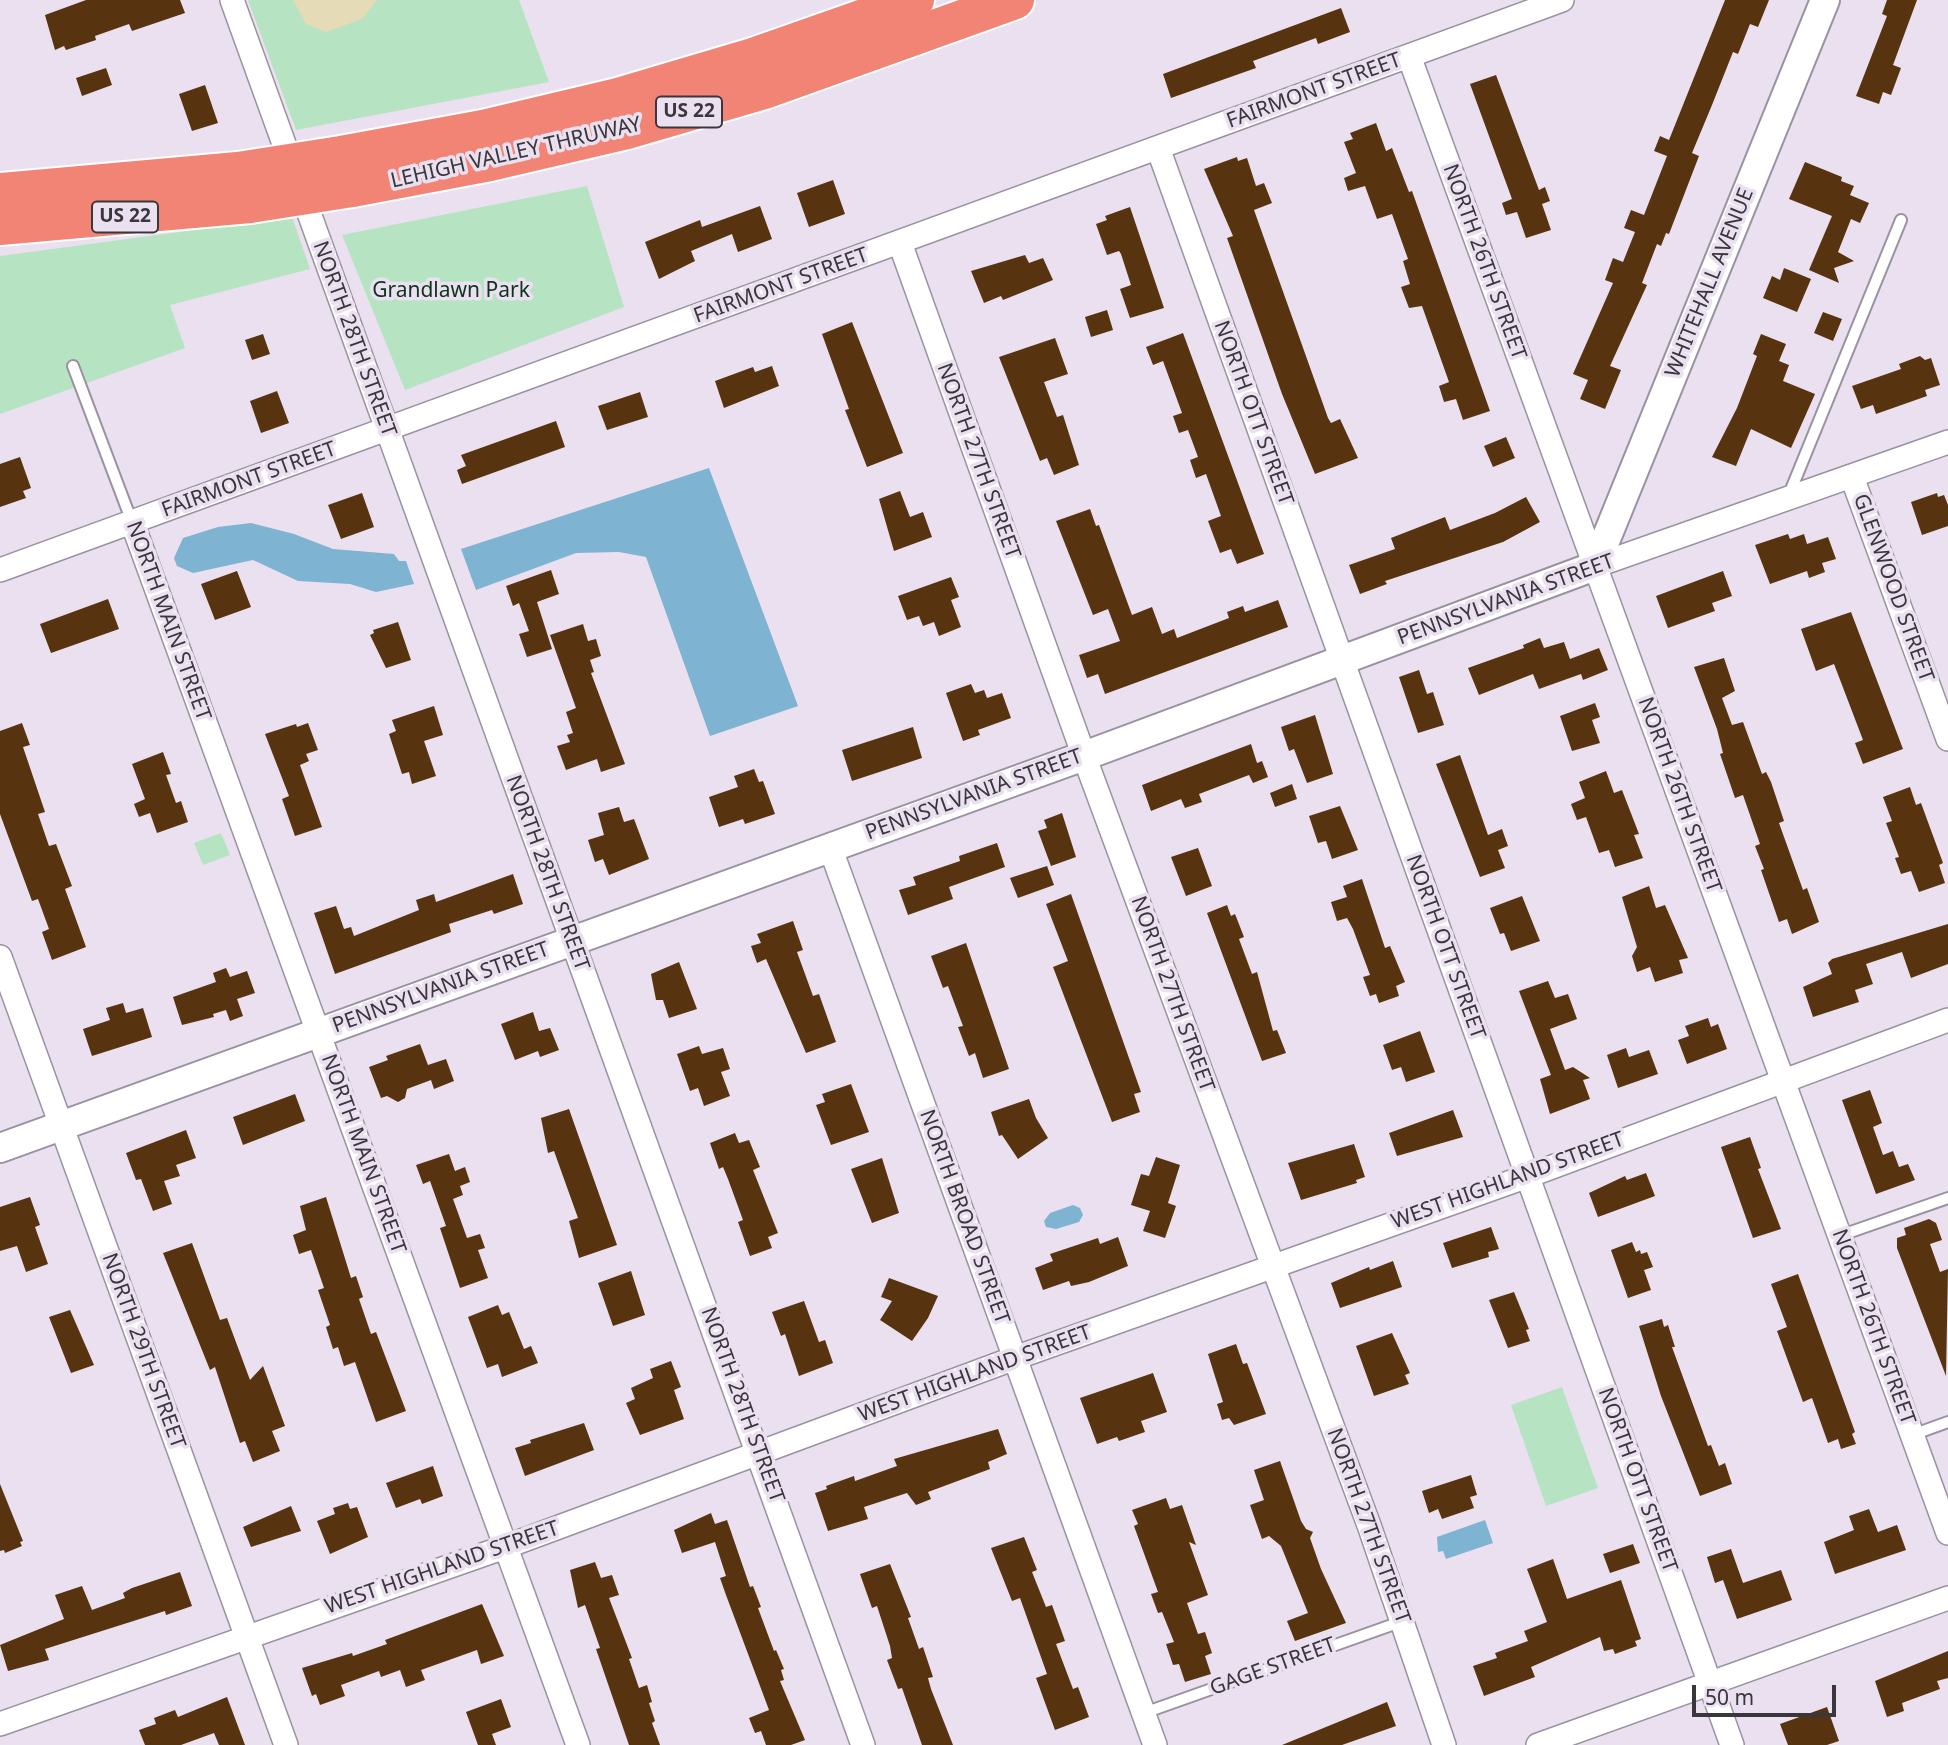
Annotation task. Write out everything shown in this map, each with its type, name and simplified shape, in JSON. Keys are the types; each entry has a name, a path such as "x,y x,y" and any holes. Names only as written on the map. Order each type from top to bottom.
{"highway":[{"name":"LEHIGH VALLEY THRUWAY","path":"346,172 483,129 618,97 753,57 915,0"},
{"name":"LEHIGH VALLEY THRUWAY","path":"0,226 346,172 502,160 661,120 764,90 1015,0"},
{"name":"LEHIGH VALLEY THRUWAY","path":"0,192 244,187"}],"street":[{"name":"NORTH 28TH STREET","path":"232,0 863,1745"},
{"name":"FAIRMONT STREET","path":"0,570 1562,0"},
{"name":"WHITEHALL AVENUE","path":"1595,566 1825,0"},
{"name":"NORTH 26TH STREET","path":"1409,56 1948,1533"},
{"name":"NORTH OTT STREET","path":"1158,148 1732,1745"},
{"name":"NORTH 27TH STREET","path":"900,243 1084,756 1403,1621 1444,1745"},
{"name":"PENNSYLVANIA STREET","path":"0,1149 1084,756 1595,566 1948,442"},
{"name":"GLENWOOD STREET","path":"1852,477 1947,733"},
{"name":"NORTH MAIN STREET","path":"132,522 578,1745"},
{"name":"NORTH BROAD STREET","path":"830,848 1155,1745"},
{"name":"NORTH 29TH STREET","path":"0,957 286,1745"},
{"name":"WEST HIGHLAND STREET","path":"0,1724 505,1547 1015,1358 1528,1176 1948,1020"},
{"path":"1538,1745 1948,1598"}],"lane":[{"path":"1787,499 1901,220"},
{"name":"NORTH MAIN STREET","path":"73,366 132,522"},
{"path":"1839,1236 1948,1198"},
{"path":"1912,1435 1948,1422"},
{"name":"GAGE STREET","path":"1144,1713 1403,1621"}],"green space":[{"path":"248,0 519,0 549,82 296,130"},
{"name":"Grandlawn Park","path":"587,186 624,307 405,390 342,235"},
{"path":"292,217 310,269 170,305 185,348 0,414 0,256"},
{"path":"221,833 230,855 203,865 194,843"},
{"path":"1562,1387 1598,1488 1546,1506 1511,1405"}],"sand":[{"path":"293,0 377,0 362,19 326,32 306,24"}],"water":[{"path":"709,468 798,706 710,736 646,557 619,552 576,553 476,590 461,549"},
{"path":"251,523 294,534 333,549 394,554 399,561 406,561 414,584 376,592 350,584 298,581 253,560 193,573 177,566 174,558 183,538 218,527"},
{"path":"1073,1205 1080,1208 1083,1215 1079,1222 1056,1229 1046,1227 1044,1221 1050,1213"},
{"path":"1485,1520 1493,1543 1446,1559 1443,1551 1438,1552 1437,1537"}],"building":[{"path":"86,0 180,0 185,13 132,31 129,24 95,36 96,40 66,50 64,46 55,50 45,15"},
{"path":"1725,0 1769,0 1758,27 1750,24 1738,54 1733,52 1692,153 1699,156 1669,234 1666,233 1661,246 1657,244 1642,283 1647,285 1610,366 1621,370 1605,409 1580,399 1588,380 1573,374 1613,283 1605,280 1613,258 1623,262 1635,232 1624,228 1631,210 1644,215 1667,156 1654,151 1660,136 1669,140"},
{"path":"1887,0 1917,0 1893,65 1901,68 1891,95 1883,92 1879,104 1856,96 1887,16 1882,14"},
{"path":"1341,8 1350,32 1318,44 1316,38 1253,61 1256,68 1171,98 1163,74"},
{"path":"106,68 112,85 82,96 76,78"},
{"path":"1496,75 1539,190 1545,187 1550,201 1542,204 1551,230 1526,238 1517,212 1506,215 1502,203 1512,199 1470,84"},
{"path":"205,85 218,123 192,131 179,94"},
{"path":"1376,123 1386,151 1392,148 1409,192 1412,191 1490,411 1463,420 1456,399 1444,402 1439,386 1449,382 1422,306 1409,308 1401,287 1410,284 1403,261 1408,259 1392,214 1377,219 1365,186 1348,191 1344,178 1356,173 1344,142 1353,139 1350,133"},
{"path":"1237,157 1238,161 1247,158 1256,186 1264,183 1272,203 1254,210 1328,418 1331,423 1340,419 1358,458 1315,474 1282,394 1227,238 1233,236 1204,169"},
{"path":"1805,162 1842,177 1841,181 1854,186 1850,195 1869,203 1860,223 1851,219 1838,252 1854,261 1834,268 1839,283 1809,270 1832,216 1789,199"},
{"path":"833,180 845,214 809,227 797,193"},
{"path":"760,206 772,239 738,252 732,234 691,251 695,261 659,279 645,242 700,220 702,227"},
{"path":"1130,207 1164,308 1130,318 1120,289 1131,285 1121,254 1119,251 1107,255 1096,224 1107,220 1105,216"},
{"path":"1025,255 1029,263 1043,258 1053,280 1003,300 1001,296 984,303 971,271"},
{"path":"1784,268 1811,279 1797,312 1763,298 1772,276 1780,280"},
{"path":"1107,310 1113,330 1091,337 1085,317"},
{"path":"1823,312 1842,319 1833,341 1814,333"},
{"path":"852,322 903,453 867,467 845,410 849,409 822,334"},
{"path":"1183,333 1264,554 1237,564 1231,549 1220,553 1208,521 1221,516 1206,474 1196,478 1190,460 1198,457 1188,430 1179,433 1173,416 1182,413 1163,361 1153,365 1146,347"},
{"path":"263,334 270,354 252,360 245,340"},
{"path":"1761,334 1786,344 1779,361 1789,365 1783,381 1815,394 1791,448 1751,429 1736,466 1712,457 1737,408 1757,356 1753,354"},
{"path":"1055,338 1068,374 1044,382 1057,417 1063,415 1079,465 1054,475 1047,458 1040,461 999,357"},
{"path":"1920,356 1925,360 1931,358 1940,385 1925,390 1927,396 1876,414 1873,405 1861,409 1852,386 1901,369 1899,364"},
{"path":"772,366 779,386 724,408 715,381 753,367 755,372"},
{"path":"277,391 289,423 261,433 250,401"},
{"path":"640,392 648,417 607,430 598,406"},
{"path":"556,421 565,447 462,484 457,470 466,466 461,455"},
{"path":"1506,437 1515,458 1493,467 1484,446"},
{"path":"20,457 31,488 23,491 26,498 0,507 0,464"},
{"path":"900,491 910,517 923,512 932,537 894,551 879,499"},
{"path":"362,493 374,527 341,539 328,505"},
{"path":"1937,493 1938,497 1944,495 1948,505 1948,526 1922,535 1911,502"},
{"path":"1526,497 1540,522 1503,542 1385,581 1387,584 1360,594 1349,565 1395,549 1391,538 1445,517 1450,530 1495,513"},
{"path":"1090,509 1096,526 1099,525 1132,615 1152,607 1162,634 1174,629 1177,638 1229,618 1227,612 1243,606 1245,612 1278,600 1288,627 1105,694 1098,674 1087,678 1079,655 1120,641 1108,609 1093,615 1056,521"},
{"path":"1788,534 1790,539 1804,534 1807,544 1828,537 1836,559 1822,563 1825,572 1809,578 1807,571 1770,584 1755,545"},
{"path":"551,570 559,594 537,602 552,649 527,657 519,634 529,631 519,603 513,606 506,586"},
{"path":"237,571 251,607 215,620 201,584"},
{"path":"1723,571 1732,596 1712,603 1715,611 1668,628 1656,596"},
{"path":"951,577 959,597 951,600 961,627 939,636 934,622 923,626 919,616 907,620 898,596"},
{"path":"108,599 119,629 51,653 40,624"},
{"path":"1851,612 1903,749 1863,764 1855,743 1863,740 1834,664 1816,671 1801,629"},
{"path":"398,622 411,660 386,668 370,635 374,633 373,630"},
{"path":"583,624 588,641 596,639 601,656 590,660 594,672 591,673 625,764 601,772 597,759 566,770 557,746 570,742 567,735 573,733 566,712 576,708 550,635"},
{"path":"1540,638 1544,648 1564,642 1570,659 1599,648 1608,670 1583,680 1581,674 1539,689 1533,674 1479,695 1468,668 1524,648 1523,645"},
{"path":"1724,658 1735,691 1722,698 1732,725 1743,722 1762,774 1766,772 1771,782 1784,821 1779,823 1803,890 1807,888 1819,922 1792,934 1787,919 1779,922 1755,846 1760,844 1743,795 1735,798 1720,754 1723,753 1717,729 1694,667"},
{"path":"1419,670 1427,694 1433,692 1444,725 1418,733 1399,677"},
{"path":"971,684 975,693 984,690 987,698 1002,693 1011,718 978,730 980,735 963,741 946,693"},
{"path":"1595,703 1600,717 1592,720 1600,743 1572,751 1560,716"},
{"path":"434,706 443,735 424,741 436,776 412,784 409,772 402,774 389,734 396,731 392,720"},
{"path":"1315,715 1333,774 1307,783 1294,749 1289,751 1281,727"},
{"path":"22,723 30,745 23,747 45,812 38,814 49,846 56,844 72,886 65,889 86,947 52,960 42,932 49,929 38,899 32,901 0,814 0,731"},
{"path":"308,723 318,750 306,754 309,761 300,765 322,827 295,836 282,799 289,796 265,734"},
{"path":"913,727 922,758 852,781 842,750"},
{"path":"1251,744 1257,763 1262,761 1268,777 1253,783 1249,775 1199,794 1202,802 1185,808 1181,799 1151,811 1142,785"},
{"path":"163,752 171,774 166,775 176,803 181,801 188,822 157,833 150,813 139,817 134,804 145,799 132,764"},
{"path":"1460,755 1488,835 1502,829 1508,846 1498,850 1505,868 1480,877 1436,764"},
{"path":"754,769 759,782 763,781 775,814 745,824 743,819 719,827 709,797 738,787 734,776"},
{"path":"1606,771 1614,793 1622,790 1639,834 1634,835 1643,858 1615,867 1609,850 1599,853 1586,817 1577,820 1571,804 1585,798 1579,782"},
{"path":"1292,784 1297,799 1275,807 1270,793"},
{"path":"1910,787 1916,805 1921,803 1943,863 1939,865 1945,883 1919,892 1911,871 1901,874 1895,858 1899,857 1886,823 1892,821 1883,797"},
{"path":"1340,806 1358,850 1332,859 1326,841 1318,843 1309,816"},
{"path":"619,807 624,822 634,819 649,859 609,875 603,859 595,862 588,840 604,835 598,813"},
{"path":"1062,813 1076,857 1051,866 1038,831 1047,828 1044,820"},
{"path":"997,843 1005,867 949,887 953,899 908,915 899,890 916,885 913,877 960,861 959,856"},
{"path":"1198,848 1212,886 1186,896 1171,857"},
{"path":"1047,866 1054,885 1018,898 1010,878"},
{"path":"513,874 523,904 494,914 492,910 449,924 451,932 335,974 314,913 336,906 344,929 351,927 354,936 419,910 416,900 434,894 436,902"},
{"path":"1362,879 1385,948 1390,946 1405,982 1396,986 1399,996 1379,1003 1376,994 1370,996 1363,977 1370,975 1353,929 1347,918 1337,921 1331,902 1347,897 1343,886"},
{"path":"1649,886 1656,908 1665,905 1688,958 1679,960 1683,973 1655,982 1650,967 1637,972 1632,956 1637,947 1622,897"},
{"path":"1071,894 1141,1092 1134,1094 1140,1112 1112,1122 1053,967 1068,961 1046,904"},
{"path":"1522,896 1540,941 1511,951 1504,933 1500,934 1490,908"},
{"path":"1227,905 1231,916 1235,914 1244,937 1239,939 1252,974 1257,972 1273,1031 1277,1030 1286,1053 1262,1061 1207,913"},
{"path":"793,921 803,950 797,952 813,996 819,994 836,1042 806,1053 766,959 757,963 751,946 761,943 757,934"},
{"path":"1948,924 1948,964 1911,978 1902,952 1866,964 1873,984 1855,990 1859,1002 1813,1017 1803,987 1832,974 1828,963 1832,959"},
{"path":"966,943 1009,1069 983,1078 975,1053 969,1056 958,1027 963,1026 948,986 943,988 931,956"},
{"path":"679,962 697,1009 669,1018 663,1000 656,1000 651,974"},
{"path":"226,968 230,977 247,971 255,993 237,999 243,1016 230,1021 226,1010 213,1014 214,1017 182,1025 173,997 216,982 213,973"},
{"path":"1548,981 1555,998 1568,994 1577,1019 1550,1029 1565,1070 1573,1067 1590,1078 1583,1080 1590,1099 1550,1114 1540,1079 1551,1075 1519,991"},
{"path":"123,1003 126,1013 143,1008 152,1037 92,1056 83,1029 110,1020 106,1008"},
{"path":"533,1012 539,1031 550,1028 559,1050 540,1057 538,1051 515,1060 501,1024"},
{"path":"1708,1018 1711,1027 1718,1024 1727,1049 1687,1064 1678,1040 1689,1036 1685,1026"},
{"path":"1420,1031 1435,1072 1406,1082 1401,1067 1392,1070 1383,1045"},
{"path":"420,1044 428,1065 446,1059 454,1081 434,1089 431,1080 407,1089 405,1098 398,1102 387,1096 381,1098 369,1067 388,1060 386,1056"},
{"path":"699,1046 702,1054 723,1048 730,1069 721,1072 730,1096 704,1106 698,1088 690,1091 677,1054"},
{"path":"1626,1048 1629,1057 1649,1050 1658,1074 1618,1088 1607,1055"},
{"path":"851,1084 869,1132 831,1145 816,1105 825,1102 822,1094"},
{"path":"1870,1090 1882,1123 1873,1127 1883,1155 1893,1151 1899,1167 1908,1164 1915,1180 1876,1194 1842,1100"},
{"path":"295,1094 305,1121 243,1145 233,1117"},
{"path":"1029,1099 1048,1138 1018,1159 1002,1135 999,1136 991,1112"},
{"path":"569,1109 617,1245 579,1258 569,1221 578,1218 554,1151 548,1153 541,1118"},
{"path":"1453,1110 1463,1137 1397,1156 1389,1133"},
{"path":"186,1130 196,1158 176,1165 180,1176 164,1181 172,1204 153,1211 141,1179 136,1180 126,1153"},
{"path":"735,1133 739,1143 749,1140 760,1167 753,1170 778,1233 768,1237 772,1248 750,1256 738,1222 743,1220 723,1167 719,1169 710,1143"},
{"path":"1750,1137 1761,1168 1758,1169 1781,1229 1753,1238 1721,1147"},
{"path":"1354,1144 1365,1177 1356,1180 1357,1183 1301,1200 1288,1163"},
{"path":"449,1154 455,1171 465,1167 470,1182 460,1186 463,1195 453,1199 467,1238 480,1234 485,1248 478,1250 488,1278 460,1288 440,1228 446,1226 430,1181 423,1184 416,1165"},
{"path":"1156,1157 1180,1165 1168,1203 1176,1206 1165,1238 1143,1231 1150,1211 1131,1205 1141,1174 1149,1176"},
{"path":"882,1158 899,1213 872,1223 851,1169"},
{"path":"1646,1173 1655,1196 1598,1217 1589,1193 1625,1176 1627,1180"},
{"path":"30,1197 40,1225 35,1227 48,1264 26,1272 17,1246 0,1251 0,1207"},
{"path":"326,1197 351,1278 356,1276 363,1297 359,1299 371,1334 376,1332 406,1411 376,1422 355,1362 344,1366 338,1347 333,1349 326,1327 330,1325 318,1290 324,1288 311,1250 299,1254 293,1235 306,1230 300,1206"},
{"path":"1929,1219 1936,1223 1942,1240 1930,1244 1940,1272 1948,1269 1946,1376 1897,1248 1897,1238 1906,1235 1904,1228"},
{"path":"1491,1227 1499,1249 1488,1252 1489,1257 1452,1268 1443,1243"},
{"path":"1118,1237 1128,1266 1089,1282 1071,1286 1069,1281 1043,1290 1035,1268 1053,1261 1050,1254 1098,1238 1100,1244"},
{"path":"1632,1242 1636,1252 1647,1252 1653,1267 1644,1270 1651,1290 1628,1298 1611,1250"},
{"path":"192,1243 220,1320 227,1318 250,1380 263,1366 285,1426 272,1431 280,1451 253,1462 245,1441 240,1443 215,1367 210,1370 163,1253"},
{"path":"1393,1261 1402,1287 1340,1308 1331,1283 1369,1267 1370,1270"},
{"path":"631,1271 645,1315 613,1326 598,1283"},
{"path":"1798,1274 1855,1432 1852,1434 1856,1444 1841,1449 1838,1439 1828,1443 1812,1398 1803,1402 1777,1331 1787,1327 1771,1284"},
{"path":"889,1278 938,1296 928,1318 912,1341 880,1320 892,1301 881,1297"},
{"path":"1514,1292 1529,1329 1526,1330 1530,1341 1508,1348 1489,1300"},
{"path":"804,1301 819,1342 825,1340 833,1363 799,1376 785,1334 781,1336 772,1312"},
{"path":"498,1305 502,1315 509,1312 524,1349 531,1346 538,1363 502,1377 498,1364 487,1368 468,1317"},
{"path":"70,1310 94,1365 71,1373 49,1317"},
{"path":"1662,1319 1664,1327 1668,1325 1675,1347 1672,1347 1708,1446 1711,1445 1719,1466 1725,1463 1732,1484 1700,1496 1661,1396 1639,1326"},
{"path":"1392,1333 1410,1373 1405,1375 1409,1384 1374,1396 1356,1346"},
{"path":"1236,1344 1243,1364 1247,1363 1266,1414 1234,1425 1229,1418 1222,1420 1217,1404 1223,1402 1208,1354"},
{"path":"671,1361 681,1387 674,1390 684,1419 640,1435 626,1403 635,1399 631,1388 653,1378 650,1369"},
{"path":"1153,1373 1167,1412 1141,1421 1145,1432 1119,1441 1117,1437 1097,1444 1080,1398"},
{"path":"584,1423 594,1450 525,1476 515,1448 531,1443 530,1440"},
{"path":"998,1429 1007,1454 988,1462 990,1469 928,1492 931,1499 916,1505 907,1493 864,1507 868,1519 828,1531 815,1493 827,1489 826,1486 854,1476 855,1481 897,1466 894,1459"},
{"path":"1280,1461 1301,1521 1306,1529 1313,1532 1310,1538 1321,1569 1346,1623 1295,1641 1287,1621 1308,1613 1281,1546 1269,1536 1262,1539 1250,1505 1264,1500 1254,1470"},
{"path":"433,1466 443,1496 422,1504 420,1499 396,1508 386,1483"},
{"path":"1471,1475 1477,1495 1470,1497 1474,1508 1442,1519 1438,1509 1429,1513 1422,1491"},
{"path":"0,1484 23,1541 20,1542 22,1546 5,1553 4,1550 0,1551"},
{"path":"1166,1498 1170,1509 1182,1505 1196,1545 1189,1542 1208,1595 1187,1603 1198,1634 1205,1632 1212,1653 1205,1656 1211,1674 1185,1682 1179,1664 1173,1665 1166,1644 1174,1642 1162,1612 1158,1613 1151,1594 1158,1592 1134,1526 1138,1524 1132,1510"},
{"path":"348,1503 350,1509 357,1507 368,1537 330,1554 317,1521 335,1514 333,1508"},
{"path":"291,1506 301,1531 251,1547 243,1527"},
{"path":"1869,1509 1878,1532 1897,1525 1906,1550 1835,1574 1824,1542 1854,1530 1849,1516"},
{"path":"711,1513 715,1524 727,1520 750,1587 753,1586 761,1607 758,1608 774,1651 776,1650 784,1669 781,1670 784,1680 780,1681 805,1740 791,1745 766,1745 761,1731 755,1733 749,1718 769,1710 720,1578 726,1576 715,1542 682,1553 674,1530"},
{"path":"1024,1537 1037,1570 1032,1572 1046,1607 1052,1605 1065,1641 1056,1644 1073,1689 1078,1687 1089,1717 1055,1730 1036,1678 1047,1674 1020,1598 1012,1601 991,1548"},
{"path":"1633,1544 1640,1563 1610,1573 1603,1554"},
{"path":"1731,1549 1743,1583 1781,1570 1792,1600 1737,1619 1723,1580 1715,1583 1707,1557"},
{"path":"1553,1559 1567,1599 1621,1580 1641,1639 1635,1641 1637,1646 1615,1654 1613,1649 1604,1651 1600,1637 1531,1667 1535,1677 1484,1696 1473,1666 1497,1658 1495,1653 1528,1641 1524,1631 1547,1622 1527,1569"},
{"path":"595,1562 601,1578 612,1575 619,1595 609,1598 632,1658 629,1659 639,1688 647,1685 655,1721 652,1723 660,1745 629,1745 596,1649 600,1648 585,1605 578,1608 570,1570"},
{"path":"890,1564 911,1617 908,1618 919,1649 923,1647 933,1677 928,1678 931,1689 953,1745 922,1745 902,1688 898,1689 887,1660 892,1658 890,1646 877,1606 872,1608 860,1574"},
{"path":"180,1572 192,1606 166,1615 165,1611 45,1649 49,1660 8,1671 0,1645 64,1619 55,1595 82,1586 92,1610 125,1598 123,1593 132,1588"},
{"path":"482,1604 504,1656 481,1664 477,1650 421,1670 425,1680 406,1687 400,1670 381,1677 379,1671 341,1685 345,1696 320,1705 316,1694 312,1696 302,1668 352,1653 353,1656 387,1644 385,1640"},
{"path":"1948,1651 1948,1678 1937,1681 1940,1689 1902,1703 1904,1711 1887,1717 1875,1681"},
{"path":"227,1697 245,1745 219,1745 214,1733 181,1745 145,1745 139,1730 156,1724 154,1718 175,1710 178,1717"},
{"path":"501,1699 511,1727 492,1734 496,1745 478,1745 466,1712"},
{"path":"1387,1702 1396,1726 1342,1745 1282,1745"},
{"path":"1827,1707 1839,1741 1827,1745 1788,1745 1780,1724"}]}
